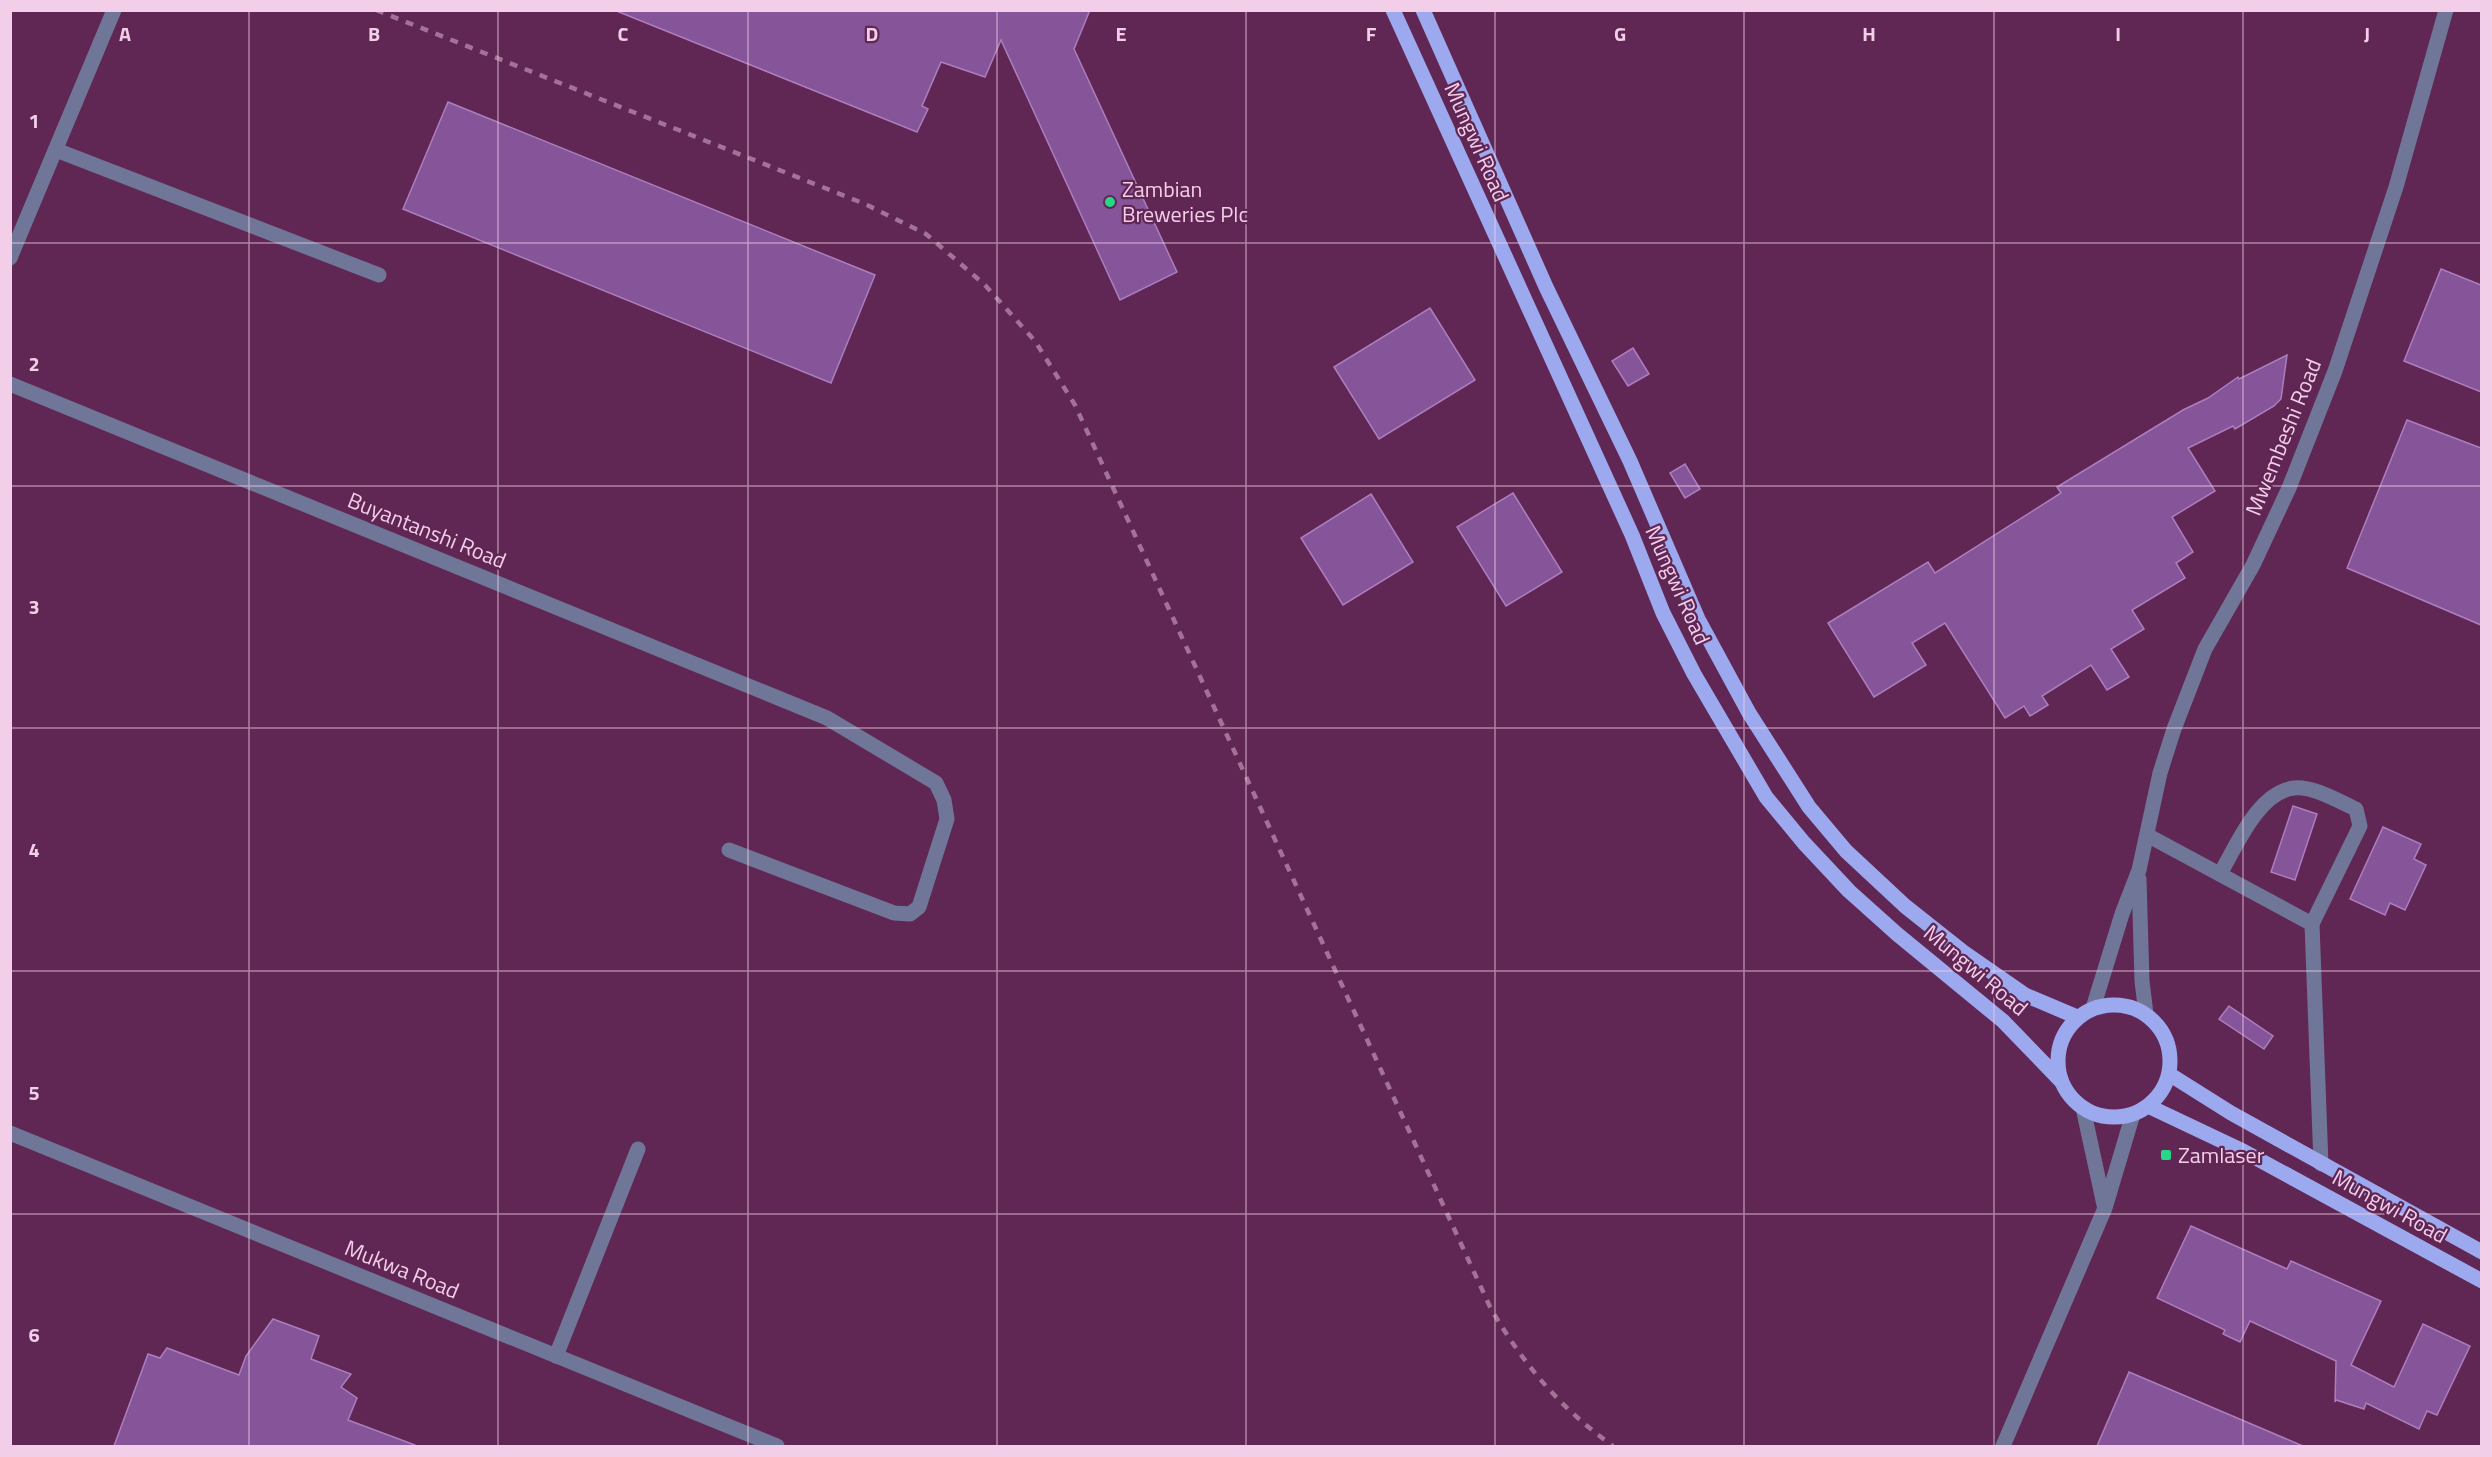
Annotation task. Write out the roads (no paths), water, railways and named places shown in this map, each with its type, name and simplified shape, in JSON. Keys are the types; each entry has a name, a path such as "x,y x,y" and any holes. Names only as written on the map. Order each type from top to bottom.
{"main road":[{"name":"Mungwi Road","path":"1393,10 1632,536 1663,613 1694,674 1766,797 1804,843 1849,891 1897,934 2003,1020 2061,1081"},
{"name":"Mungwi Road","path":"1423,10 1546,287 1630,461 1698,620 1749,713 1809,807 1854,858 1905,906 1963,952 2025,995 2077,1017"},
{"path":"1522,297 1546,287"},
{"path":"2121,1005 2146,1014 2158,1026 2167,1041 2170,1057 2169,1074 2158,1097 2148,1106 2133,1114 2116,1117 2099,1115 2074,1101 2061,1081 2057,1054 2068,1028 2077,1017 2093,1008 2121,1005"},
{"name":"Mungwi Road","path":"2169,1074 2231,1113 2481,1252"},
{"name":"Mungwi Road","path":"2148,1106 2242,1151 2481,1281"}],"street":[{"path":"10,258 114,10"},
{"name":"Mwembeshi Road","path":"2139,870 2163,762 2201,659 2253,565 2289,488 2335,372 2396,188 2446,10"},
{"path":"56,150 379,275"},
{"name":"Buyantanshi Road","path":"10,384 827,718 936,783 944,800 947,819 919,907 910,914 894,913 729,850"},
{"path":"2220,874 2259,807 2284,791 2295,788 2318,792 2356,809 2360,826 2312,924 2321,1164"},
{"path":"2147,835 2312,924"},
{"path":"2093,1008 2122,914 2139,870"},
{"path":"2139,870 2146,1014"},
{"path":"2083,1108 2105,1208"},
{"path":"2003,1446 2105,1208 2133,1114"},
{"name":"Mukwa Road","path":"10,1133 777,1446"},
{"path":"556,1356 638,1149"}],"railway":[{"path":"376,10 865,204 926,234 985,285 1035,341 1075,405 1491,1309 1517,1349 1544,1384 1576,1416 1613,1446"}],"place":[{"name":"Zambian Breweries Plc","path":"1110,202"},
{"name":"Zamlaser","path":"2166,1155"}]}
